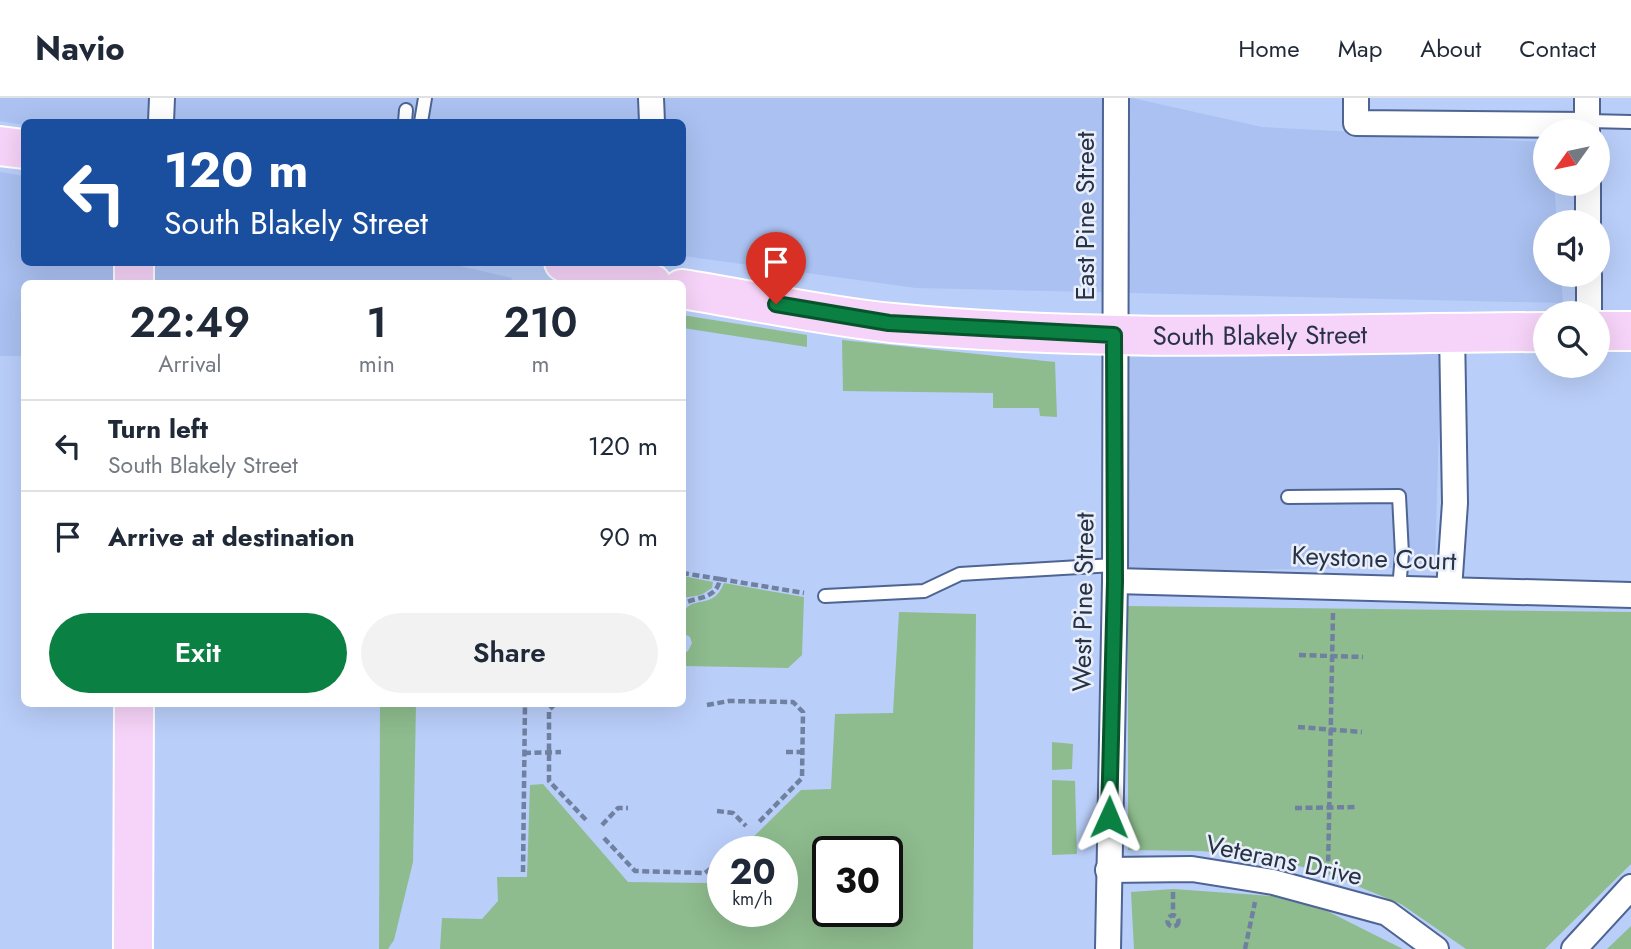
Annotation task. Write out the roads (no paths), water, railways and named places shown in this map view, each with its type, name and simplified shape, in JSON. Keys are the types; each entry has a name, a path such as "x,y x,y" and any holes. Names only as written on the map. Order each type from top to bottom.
{"main road":[{"path":"0,146 21,149"},
{"path":"585,266 639,280"},
{"name":"South Blakely Street","path":"686,290 889,323 1114,335 1533,332"},
{"path":"1610,331 1631,331"},
{"path":"133,949 134,707"}],"street":[{"path":"162,98 162,119"},
{"path":"651,98 652,119"},
{"name":"East Pine Street","path":"1114,335 1115,98"},
{"path":"1356,98 1356,123 1533,120"},
{"path":"1449,590 1455,503 1452,332"},
{"name":"West Pine Street","path":"1108,949 1115,573 1114,335"},
{"name":"Keystone Court","path":"1115,573 1399,589 1631,595"},
{"name":"Veterans Drive","path":"1108,870 1192,869 1273,882 1387,913 1436,949"},
{"path":"1574,949 1631,887"}],"lane":[{"path":"422,119 425,98"},
{"path":"1610,121 1631,122"},
{"path":"1289,497 1399,496 1402,554 1399,589"},
{"path":"825,596 924,591 960,574 1115,573"}]}
